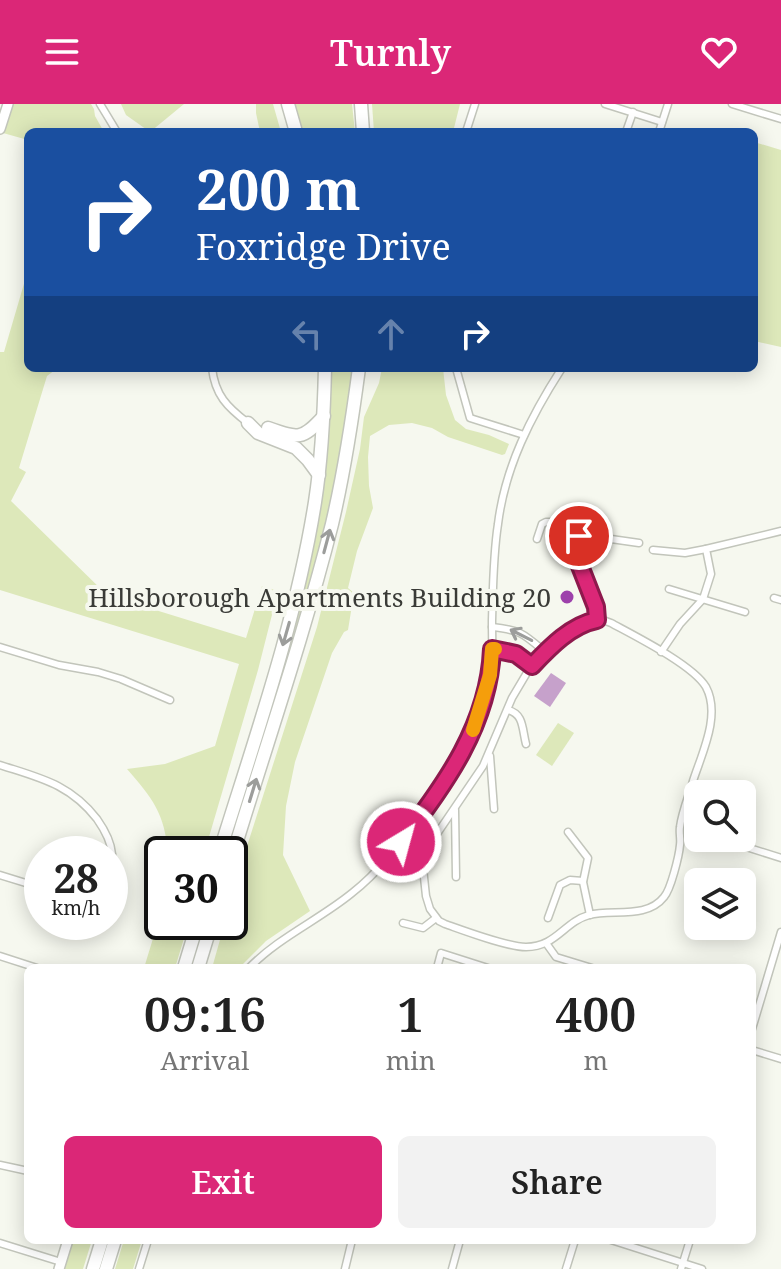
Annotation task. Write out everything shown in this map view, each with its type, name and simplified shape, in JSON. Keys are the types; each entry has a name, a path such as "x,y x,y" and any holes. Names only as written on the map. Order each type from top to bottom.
{"highway":[{"path":"288,104 295,128"},
{"path":"361,104 363,128"},
{"path":"224,836 288,626 307,547 319,475 325,372"},
{"path":"239,836 332,523 350,435 358,372"},
{"path":"248,423 296,436 310,432 324,416"},
{"path":"248,423 258,433 296,448 319,475"},
{"path":"185,964 193,940"},
{"path":"199,964 207,940"},
{"path":"93,1269 101,1244"},
{"path":"106,1267 112,1244"}],"street":[{"path":"0,129 8,104"},
{"path":"100,104 115,128"},
{"path":"467,128 475,104"},
{"path":"605,104 662,122"},
{"path":"660,128 668,104"},
{"path":"732,104 781,119"},
{"path":"627,128 633,112"},
{"path":"213,372 218,394 248,423"},
{"path":"457,372 470,418 524,435"},
{"path":"253,964 273,946 339,904 365,883 386,861 445,783 467,746 488,683 496,544 511,466 537,409 560,372"},
{"path":"537,539 542,524 546,522 563,522 578,536"},
{"path":"653,550 685,553 781,531"},
{"path":"597,620 596,607 573,542 583,535 639,543"},
{"path":"661,652 680,624 703,599 711,574 706,549"},
{"path":"669,589 745,612"},
{"path":"597,620 611,623 701,680 712,709 709,729 681,820 680,848 667,891 659,903 644,910 590,915 575,921 546,943 516,946 445,924 436,918 428,906 423,864 432,840 455,810 490,753 512,698 532,666 545,652 580,625 597,620"},
{"path":"492,627 521,632 545,652"},
{"path":"0,647 121,679 170,700"},
{"path":"492,649 516,654 532,666"},
{"path":"508,710 520,717 526,744"},
{"path":"490,753 494,809"},
{"path":"0,765 51,781 79,799 106,836"},
{"path":"455,810 456,877"},
{"path":"568,832 588,858 583,881 590,915"},
{"path":"756,850 781,858"},
{"path":"0,875 24,882"},
{"path":"548,918 560,885 570,880 583,881"},
{"path":"403,923 423,928 436,918"},
{"path":"756,1016 781,932"},
{"path":"546,943 556,957 579,964"},
{"path":"438,964 441,953 475,964"},
{"path":"0,956 25,964"},
{"path":"756,1051 781,1059"},
{"path":"0,1165 24,1170"},
{"path":"0,1243 60,1266 67,1244"},
{"path":"139,1269 147,1244"},
{"path":"345,1269 351,1244"},
{"path":"452,1269 459,1244"},
{"path":"566,1269 574,1244"},
{"path":"622,1244 682,1266 702,1269"},
{"path":"682,1266 689,1244"}],"green space":[{"path":"12,104 91,104 102,128 24,128 24,139 3,133"},
{"path":"121,104 184,104 155,128 144,128 126,115"},
{"path":"256,104 273,104 280,128 259,128"},
{"path":"294,104 352,104 355,128 301,128"},
{"path":"372,104 460,104 454,128 374,128"},
{"path":"758,143 781,150 781,347 758,342"},
{"path":"24,284 24,372 52,372 47,376 19,468 26,472 11,501 107,595 246,638 262,586 278,591 209,836 165,836 156,807 127,769 165,764 215,746 239,664 0,590 0,352 4,352"},
{"path":"330,372 353,372 333,491 302,613 234,836 228,836 306,571"},
{"path":"381,372 443,372 446,395 455,420 466,429 509,444 502,455 412,423 389,425 370,436 369,486 373,508 357,551 348,588 354,593 348,630 332,653 295,762 286,806 283,855 310,911 266,941 243,964 213,964 220,940 248,940 248,843 317,627 346,512 364,417"},
{"path":"558,723 574,733 552,766 536,755"},
{"path":"153,940 184,940 176,964 145,964"},
{"path":"71,1244 91,1244 83,1269 64,1269"},
{"path":"123,1244 141,1244 133,1269 115,1269"}],"shaded area":[{"path":"551,673 566,683 550,707 534,696"}],"slow traffic":[{"path":"473,730 490,675 492,649 495,649"}],"place":[{"name":"Hillsborough Apartments Building 20","path":"567,597"}],"route":[{"path":"401,842 445,783 467,746 488,683 492,649 516,654 532,666 573,630 597,620 596,607 573,548 574,540 579,536"}]}
